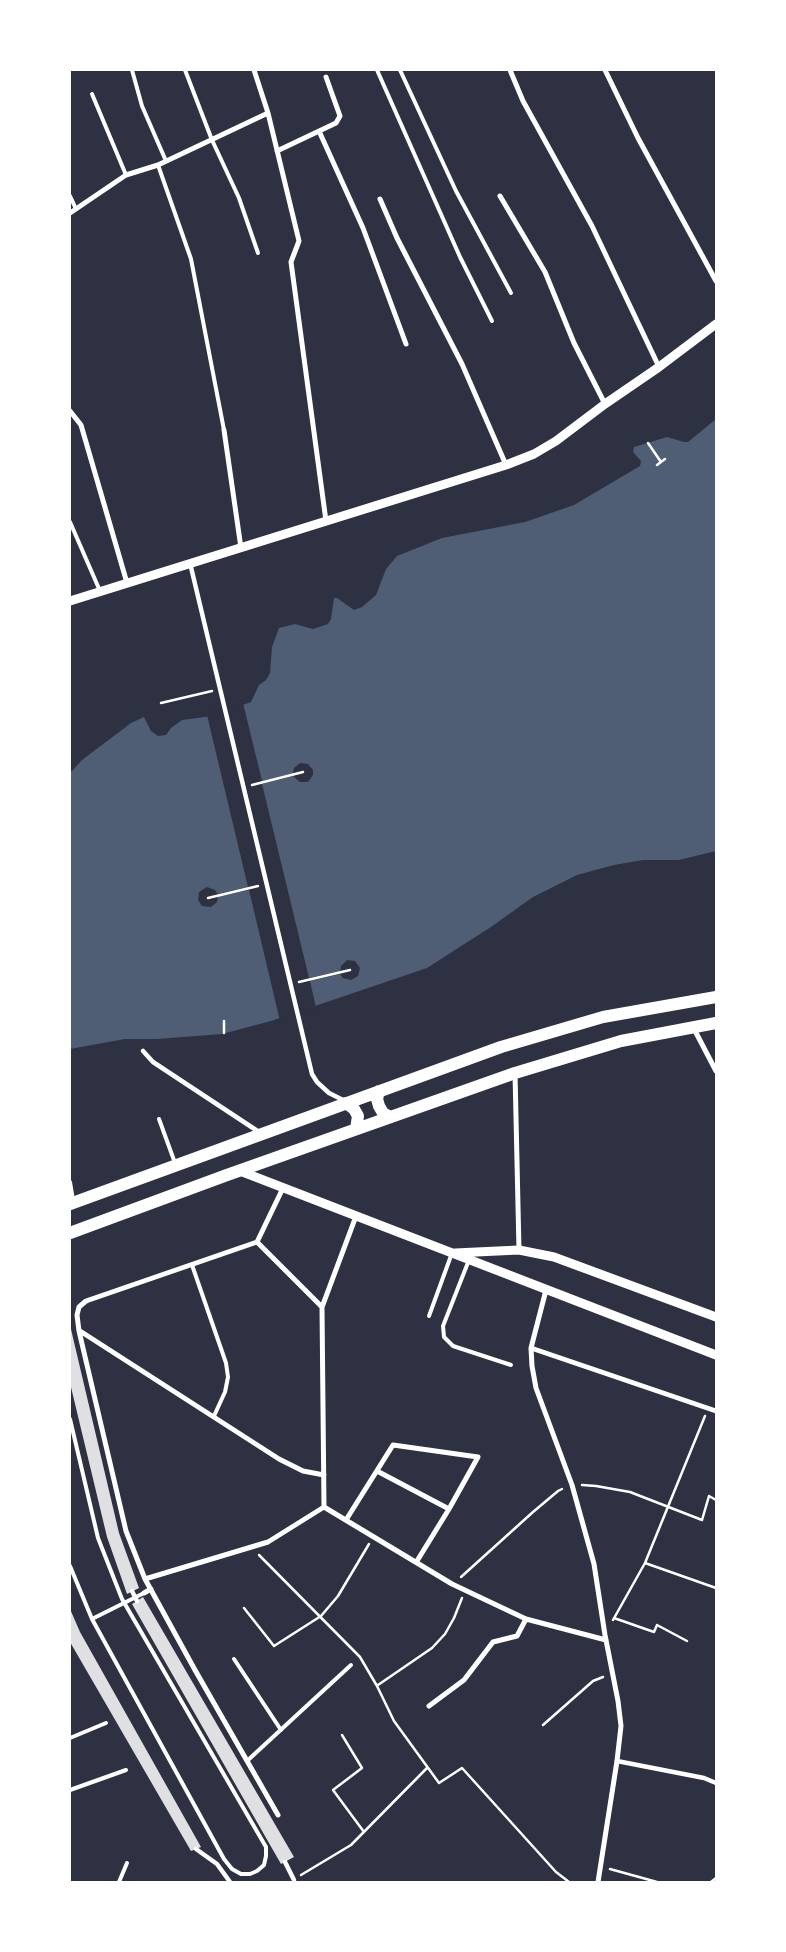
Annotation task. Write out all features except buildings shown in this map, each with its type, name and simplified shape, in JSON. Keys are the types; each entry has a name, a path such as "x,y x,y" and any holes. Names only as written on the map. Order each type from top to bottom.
{"main road":[{"path":"72,1203 501,1048 603,1017 716,997"},
{"path":"70,1233 515,1073 621,1041 716,1023"},
{"path":"379,1091 377,1099 379,1106 390,1117"},
{"path":"348,1103 358,1116 356,1129"}],"street":[{"path":"254,70 268,113 299,242 291,262 326,521"},
{"path":"510,70 523,101 592,226 659,367"},
{"path":"605,70 638,138 716,281"},
{"path":"277,151 336,123 340,116 326,77"},
{"path":"70,213 126,175 158,165 268,113"},
{"path":"320,131 363,228 406,344"},
{"path":"500,196 545,272 574,343 605,404"},
{"path":"380,199 397,238 462,364 506,465"},
{"path":"70,601 506,465 534,454 556,441 716,324"},
{"path":"70,411 81,425 127,583"},
{"path":"224,430 241,548"},
{"path":"190,563 312,1074 317,1082 329,1093 348,1103"},
{"path":"693,1027 716,1071"},
{"path":"143,1051 153,1062 262,1134"},
{"path":"515,1073 519,1250"},
{"path":"240,1171 716,1355"},
{"path":"278,1815 145,1579 126,1531 79,1331 77,1312 82,1304 257,1242 283,1188"},
{"path":"324,1507 322,1308 356,1216"},
{"path":"257,1242 322,1308"},
{"path":"452,1253 519,1250 554,1257 716,1318"},
{"path":"546,1290 531,1348 532,1366 536,1388 572,1484 594,1564 621,1726 598,1882"},
{"path":"79,1331 279,1459 312,1474 324,1475"},
{"path":"531,1348 716,1411"},
{"path":"346,1520 393,1445 478,1457 417,1561"},
{"path":"377,1471 449,1509"},
{"path":"145,1579 268,1542 324,1507"},
{"path":"324,1507 465,1590 526,1619 606,1637"},
{"path":"144,1593 150,1590"},
{"path":"132,1591 136,1599"},
{"path":"428,1706 464,1680 493,1642 517,1636 526,1619"},
{"path":"617,1761 704,1778 716,1784"},
{"path":"196,1849 218,1864 230,1882"},
{"path":"285,1862 294,1880"}],"lane":[{"path":"132,70 142,106 166,161"},
{"path":"185,70 212,140 238,198 258,253"},
{"path":"377,70 460,257 492,321"},
{"path":"400,70 456,191 510,293"},
{"path":"92,94 126,175"},
{"path":"158,165 191,259 224,430"},
{"path":"70,196 76,210"},
{"path":"70,522 100,591"},
{"path":"159,1120 176,1165"},
{"path":"70,1182 72,1203"},
{"path":"428,1316 452,1253"},
{"path":"469,1260 443,1326 444,1337 453,1346 511,1364"},
{"path":"192,1265 226,1363 228,1377 225,1392 214,1416"},
{"path":"70,1419 98,1538 124,1602 266,1848 264,1865 257,1871 250,1874 241,1874 224,1859 92,1619 70,1566"},
{"path":"92,1619 124,1602 136,1599 144,1593"},
{"path":"234,1659 281,1730"},
{"path":"247,1761 351,1665"},
{"path":"70,1738 106,1722"},
{"path":"70,1790 126,1770"},
{"path":"119,1882 127,1863"}],"path":[{"path":"648,443 660,462"},
{"path":"657,465 666,459"},
{"path":"161,703 220,689"},
{"path":"244,787 303,772"},
{"path":"208,898 267,884"},
{"path":"291,984 350,970"},
{"path":"224,1021 224,1033"},
{"path":"606,1637 614,1618 645,1562 708,1408"},
{"path":"244,1608 274,1646 321,1616 338,1596 374,1537"},
{"path":"250,1547 360,1657 378,1686 394,1721 439,1783 462,1768 556,1872 569,1882"},
{"path":"645,1562 716,1588"},
{"path":"378,1686 432,1648 445,1634 454,1618 465,1590"},
{"path":"614,1618 654,1632 657,1625 687,1641"},
{"path":"543,1725 593,1681 613,1672"},
{"path":"342,1736 362,1768 332,1790 364,1832"},
{"path":"294,1880 351,1846 427,1768"},
{"path":"601,1866 657,1882"},
{"path":"711,1882 716,1878"}],"water":[{"path":"716,419 716,851 679,860 643,860 614,865 577,875 533,897 491,927 427,968 271,1021 222,1034 157,1039 125,1039 70,1049 70,773 82,760 131,723 144,717 151,731 158,736 166,735 171,728 182,720 212,716 251,702 259,685 266,680 270,673 272,647 279,628 295,624 313,629 328,624 331,619 334,598 337,598 354,610 362,607 376,595 386,569 397,556 442,538 525,522 574,505 640,466 641,461 633,452 634,447 667,437 688,442"}],"pier":[{"path":"243,703 262,781 293,774 294,768 300,763 308,764 313,770 313,775 308,782 300,782 293,776 262,784 309,978 340,971 341,966 347,960 355,961 360,968 358,976 351,980 343,978 340,974 310,981 316,1008 280,1021 249,890 218,896 217,902 211,907 202,906 198,900 199,892 207,887 215,890 218,894 248,887 207,715 222,707"}]}
